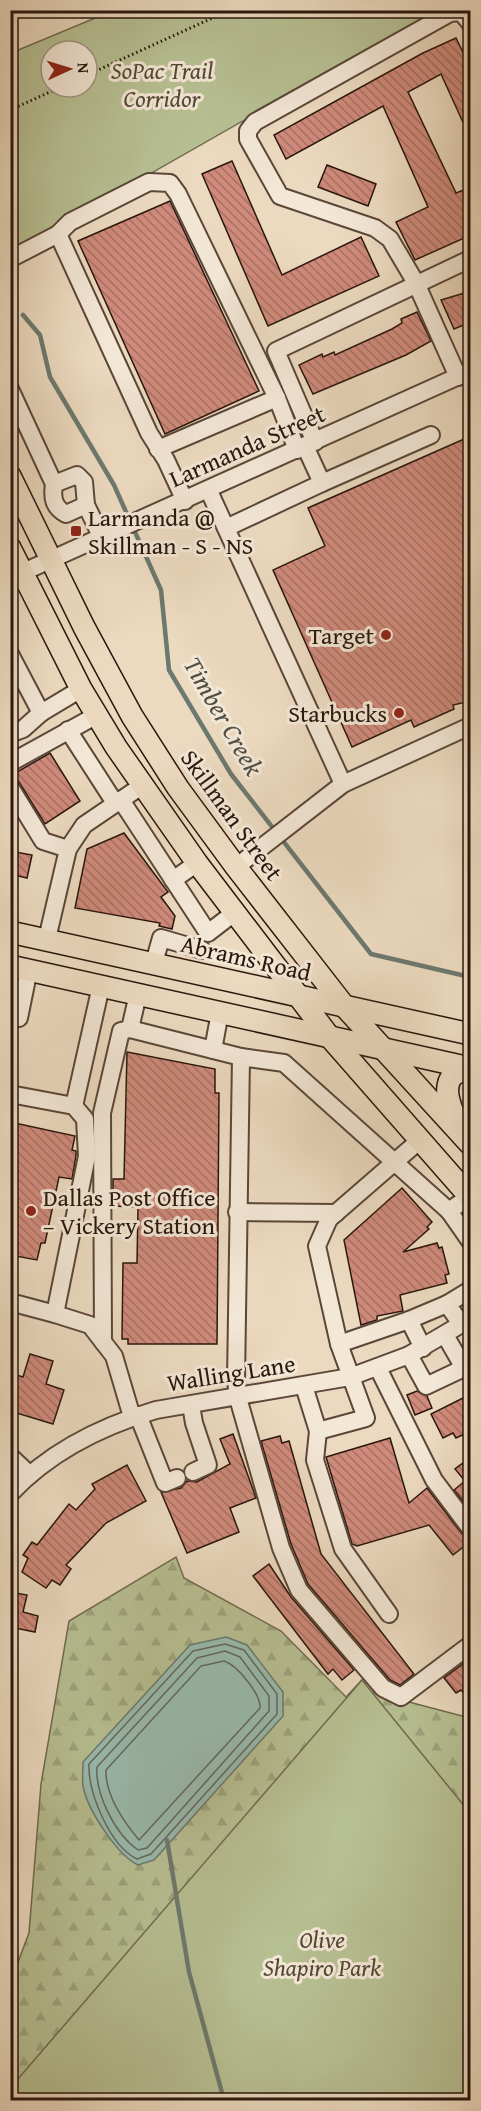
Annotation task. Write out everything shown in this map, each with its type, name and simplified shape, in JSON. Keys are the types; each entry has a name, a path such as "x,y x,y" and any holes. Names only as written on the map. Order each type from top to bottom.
{"main road":[{"name":"Skillman Street","path":"10,476 50,561 132,716 178,788 345,1007 466,1140"},
{"path":"10,548 16,575 81,689 196,863 328,1035 470,1197"},
{"name":"Abrams Road","path":"10,932 471,1034"},
{"path":"42,938 20,968 470,1067"},
{"path":"466,1140 449,1102 448,1086 453,1075 470,1067"}],"street":[{"path":"464,374 390,239 375,228 279,195 248,140 248,131 255,122 450,13 461,12 471,23"},
{"path":"10,259 58,234 70,222 149,182 170,183 178,195 277,398 306,446"},
{"path":"58,234 158,449 185,501"},
{"path":"322,483 306,446 276,351 471,259"},
{"name":"Larmanda Street","path":"16,575 208,491 464,374"},
{"path":"10,389 54,484 52,497 58,510 66,514 86,505"},
{"path":"158,449 277,398"},
{"path":"226,528 431,435"},
{"path":"54,484 77,475 84,482 86,505 98,540"},
{"path":"208,491 343,784"},
{"path":"10,654 41,713"},
{"path":"10,734 23,729 41,713 81,689"},
{"path":"10,763 97,716"},
{"path":"236,867 294,823 320,797 343,784 471,726"},
{"path":"68,730 151,846 208,933"},
{"path":"42,938 68,849 84,825 143,785"},
{"path":"10,787 43,841 68,849"},
{"path":"151,846 173,830"},
{"path":"173,880 196,863"},
{"path":"193,973 208,933 234,913"},
{"path":"154,963 160,938 202,951"},
{"path":"19,1018 20,968"},
{"path":"74,1106 101,986"},
{"path":"130,1029 138,994"},
{"path":"213,1050 220,1012"},
{"path":"103,1342 102,1113 121,1031 130,1029 241,1057 284,1063 449,1211 471,1241"},
{"path":"241,1057 235,1360 238,1398 281,1548 299,1590 383,1688 401,1697 471,1646"},
{"path":"10,1094 74,1106 85,1119 87,1156 55,1314"},
{"path":"318,1431 366,1418 339,1344 317,1246 329,1219 420,1140"},
{"path":"449,1211 470,1197"},
{"path":"237,1212 336,1213"},
{"path":"339,1344 409,1320 447,1304 471,1290"},
{"path":"10,1302 83,1321 103,1342 114,1356 135,1416 165,1483 208,1465 191,1405"},
{"path":"447,1304 466,1322"},
{"path":"409,1320 426,1386 464,1368 445,1335"},
{"name":"Walling Lane","path":"10,1494 29,1474 93,1434 135,1416 350,1377 378,1368 416,1351 466,1322"},
{"path":"378,1368 434,1480 471,1528"},
{"path":"304,1386 318,1431 315,1460 343,1549 389,1614"},
{"path":"10,1456 29,1474"}],"path":[{"path":"99,70 230,10"},
{"path":"10,110 39,97"}],"green space":[{"name":"SoPac Trail Corridor","path":"112,11 436,11 11,253 11,53 39,41 39,99 99,99 99,39 45,39"},
{"path":"176,1557 184,1578 281,1631 346,1697 362,1680 371,1692 470,1718 470,2097 11,2100 10,1983 29,1933 41,1784 69,1621"},
{"name":"Olive Shapiro Park","path":"362,1680 470,1813 470,2100 11,2100 11,2087"}],"water":[{"path":"226,1637 247,1645 283,1692 283,1716 154,1860 138,1865 112,1842 90,1807 83,1786 83,1762 190,1645"}],"building":[{"path":"456,38 471,69 471,140 441,74 408,92 456,193 471,187 471,235 415,260 396,222 428,207 383,106 286,159 274,135 423,53"},
{"path":"232,161 282,275 361,237 379,276 268,326 202,174"},
{"path":"327,165 376,184 368,206 318,187"},
{"path":"170,201 259,391 165,434 78,241"},
{"path":"468,292 471,300 471,322 454,329 441,300"},
{"path":"417,312 431,341 406,355 313,394 299,365 322,354 323,357 334,352 335,355 392,329 402,323 401,319"},
{"name":"Target","path":"471,436 471,701 453,705 454,709 414,727 411,720 352,747 273,570 325,546 308,508"},
{"path":"50,753 80,801 45,824 19,782 10,776"},
{"path":"124,833 168,892 161,897 175,916 172,929 159,926 160,923 75,908 87,849"},
{"path":"10,851 32,855 27,878 10,874"},
{"path":"127,1052 215,1069 215,1093 219,1093 217,1344 128,1344 128,1339 122,1339 123,1263 137,1263 138,1207 113,1206 113,1179 124,1179"},
{"name":"Dallas Post Office – Vickery Station","path":"10,1122 75,1136 72,1150 76,1151 76,1155 72,1179 59,1177 45,1243 41,1243 37,1260 10,1255"},
{"path":"402,1188 432,1222 427,1227 429,1229 403,1252 437,1243 439,1248 442,1247 449,1274 445,1275 447,1283 400,1295 403,1311 377,1316 377,1320 361,1325 344,1240"},
{"path":"30,1354 53,1361 46,1384 64,1390 53,1424 10,1411 10,1373 23,1377"},
{"path":"417,1391 427,1396 432,1408 415,1415 407,1395"},
{"path":"471,1394 471,1431 456,1438 453,1433 443,1438 431,1414"},
{"path":"233,1434 256,1498 230,1508 239,1532 187,1553 161,1492 181,1488 187,1481 197,1482 230,1464 220,1439"},
{"path":"280,1436 282,1443 289,1441 321,1554 414,1674 400,1685 390,1680 308,1584 291,1544 261,1441"},
{"path":"390,1438 409,1503 427,1488 462,1534 471,1538 471,1541 453,1555 429,1525 357,1546 352,1544 326,1457"},
{"path":"471,1457 471,1511 454,1490 465,1481 455,1469"},
{"path":"127,1465 146,1501 106,1523 66,1565 71,1569 60,1585 52,1580 46,1588 22,1572 28,1558 23,1555 32,1542 37,1545 69,1504 76,1510 95,1489 92,1484"},
{"path":"269,1564 291,1597 354,1670 342,1680 333,1669 328,1674 253,1576"},
{"path":"10,1592 27,1595 23,1612 38,1616 35,1632 10,1627"},
{"path":"471,1658 471,1701 461,1690 456,1693 444,1678"}],"waterway":[{"name":"Timber Creek","path":"23,315 40,335 50,377 114,485 161,590 169,670 231,774 371,954 470,977"},
{"path":"167,1840 189,1972 224,2100"}],"place":[{"name":"Larmanda @ Skillman - S - NS","path":"76,531"},
{"name":"Target","path":"386,635"},
{"name":"Starbucks","path":"399,713"},
{"name":"Dallas Post Office – Vickery Station","path":"31,1211"}]}
